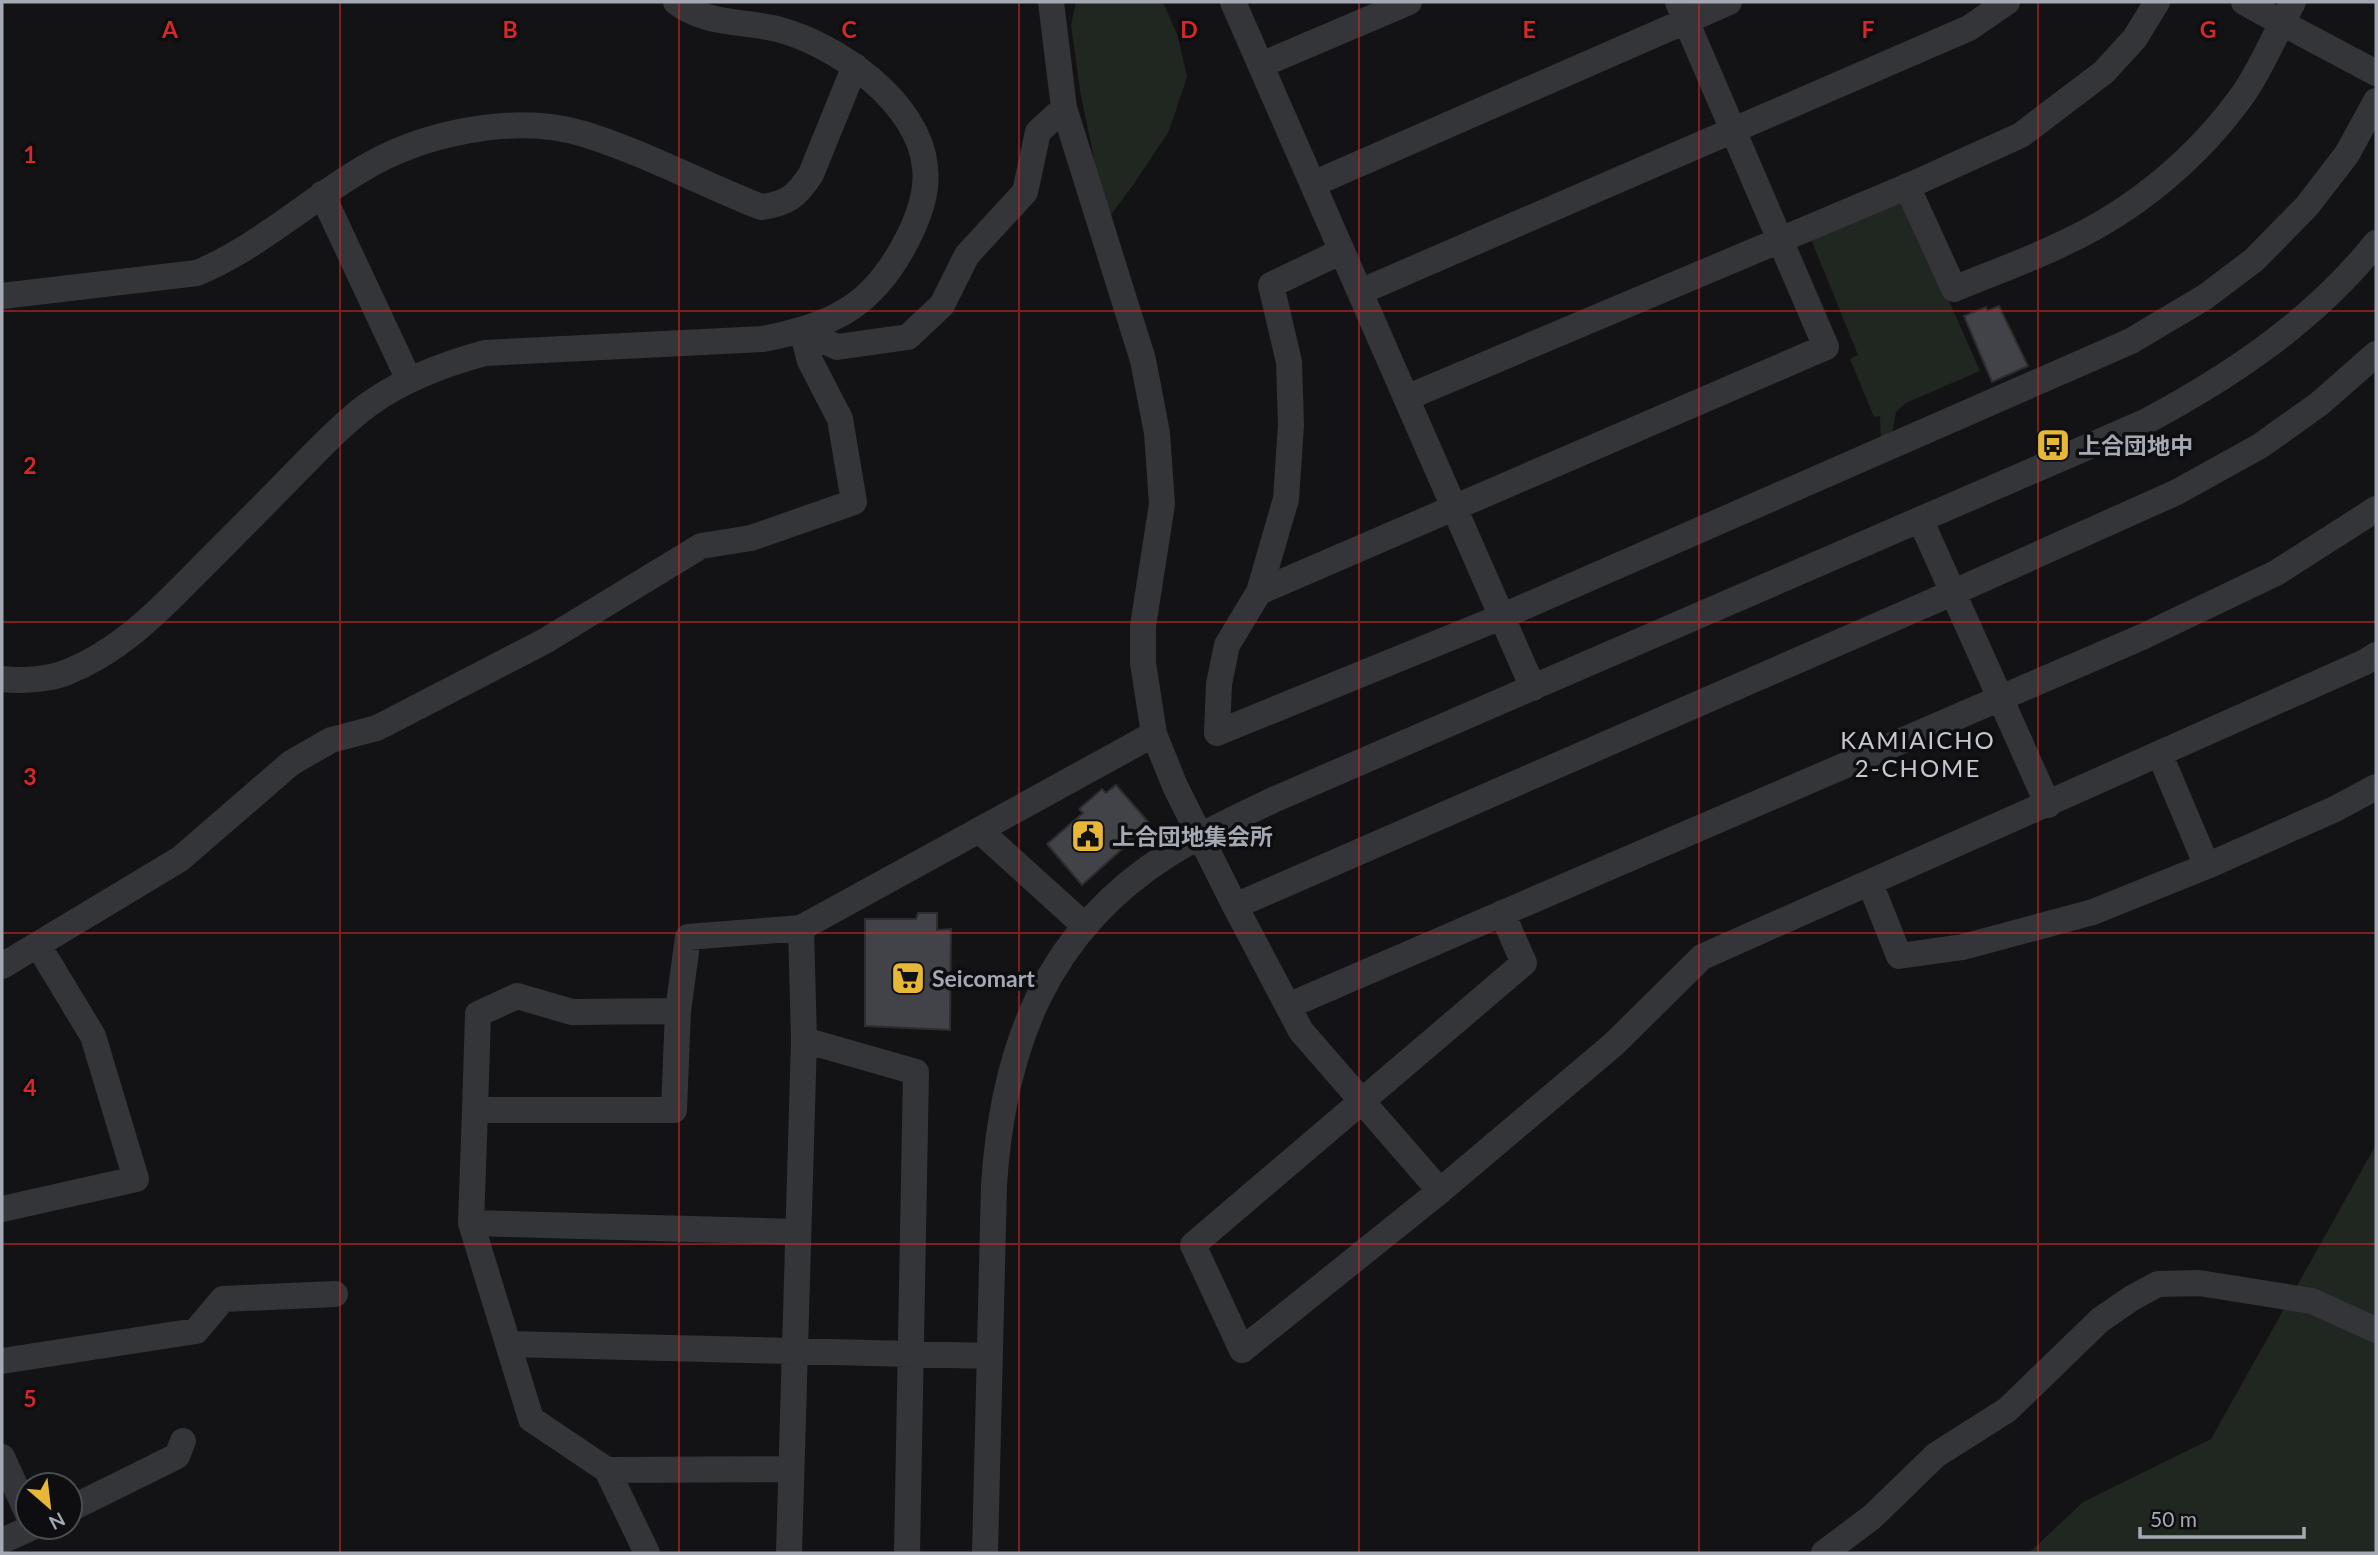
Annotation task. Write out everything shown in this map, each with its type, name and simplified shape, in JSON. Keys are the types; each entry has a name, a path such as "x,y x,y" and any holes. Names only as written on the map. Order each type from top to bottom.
{"street":[{"path":"2,678 19,680 62,674 92,660 133,633 333,435 369,404 409,380 450,363 485,353 763,339 802,331 832,320 862,300 886,276 916,223 925,193 925,166 918,139 905,116 884,92 855,66 821,46 778,30 700,15 676,2"},
{"path":"1051,2 1064,108 1143,360 1157,433 1162,504 1143,626 1143,663 1154,734 1199,836 1301,1031 1440,1191"},
{"path":"1233,2 1533,688"},
{"path":"1261,65 1367,10 1409,2"},
{"path":"1313,184 1682,11 1729,2"},
{"path":"1360,292 1969,28 2007,2"},
{"path":"1406,398 2021,135 2104,72 2135,38 2157,2"},
{"path":"2244,2 2288,12 2376,72"},
{"path":"1259,592 1826,347 1682,11"},
{"path":"1907,186 1954,289 2063,244 2119,214 2195,152 2244,92 2288,12"},
{"path":"2,296 197,273 249,247 366,166 432,139 484,127 537,127 581,133 642,155 761,207 778,205 802,188 811,174 855,66"},
{"path":"1342,251 1271,285 1289,362 1291,425 1286,499 1259,592 1227,645 1219,684 1217,733 1501,617 2131,341 2205,297 2253,260 2307,206 2339,164 2376,101"},
{"path":"802,331 837,347 908,337 942,305 967,255 1025,192 1038,132 1064,108"},
{"path":"322,194 409,380"},
{"path":"985,1553 994,1185 1003,1105 1032,1006 1057,962 1085,926 1125,887 1167,855 1199,836 1273,800 2145,422 2220,380 2291,330 2324,300 2376,243"},
{"path":"2,966 180,859 291,763 331,740 377,728 545,641 701,546 751,538 855,502 840,419 810,361 802,331"},
{"path":"1235,906 2177,492 2260,446 2319,404 2376,354"},
{"path":"1288,1006 2142,637 2276,573 2376,509"},
{"path":"1921,521 2048,805"},
{"path":"1502,914 1524,963 1193,1245 1242,1350 1440,1191 1614,1044 1702,957 2160,755 2376,655"},
{"path":"475,1110 674,1110 677,1011 688,937 801,928 1154,734"},
{"path":"2160,755 2207,866"},
{"path":"1870,883 1899,956 1963,947 2093,912 2207,866 2335,809 2376,787"},
{"path":"979,830 1085,926"},
{"path":"789,1553 804,1040 801,928"},
{"path":"2,1209 136,1179 93,1036 38,945"},
{"path":"647,1553 607,1471 531,1419 471,1223 478,1014 517,996 572,1012 677,1011"},
{"path":"804,1040 916,1072 907,1553"},
{"path":"471,1223 797,1232"},
{"path":"1824,1553 1872,1517 1936,1455 2007,1410 2100,1320 2158,1284 2199,1283 2312,1301 2376,1330"},
{"path":"2,1361 196,1331 223,1299 335,1294"},
{"path":"508,1344 990,1356"},
{"path":"84,1502 177,1456 183,1441"},
{"path":"2,1457 14,1483"},
{"path":"607,1471 790,1469"}],"shaded area":[{"path":"1076,2 1163,2 1178,37 1187,77 1169,131 1101,228 1093,153 1081,96 1071,25"},
{"path":"1904,199 1980,371 1906,403 1896,412 1891,439 1881,442 1880,416 1874,417 1850,359 1858,355 1811,239"},
{"path":"2376,1145 2376,1553 2029,1553 2083,1502 2211,1439"}],"building":[{"path":"1999,306 2028,366 1992,382 1964,316 1986,307 1987,311"},
{"name":"上合団地集会所","path":"1116,785 1150,824 1082,885 1047,844 1083,813 1079,809 1102,789 1106,793"},
{"name":"Seicomart","path":"918,913 937,913 937,930 951,929 950,1030 865,1026 865,919 916,919"}],"place":[{"name":"上合団地中","path":"2053,445"},
{"name":"上合団地集会所","path":"1088,836"},
{"name":"Seicomart","path":"908,978"}],"district":[{"name":"KAMIAICHO 2-CHOME","path":"1918,753"}]}
